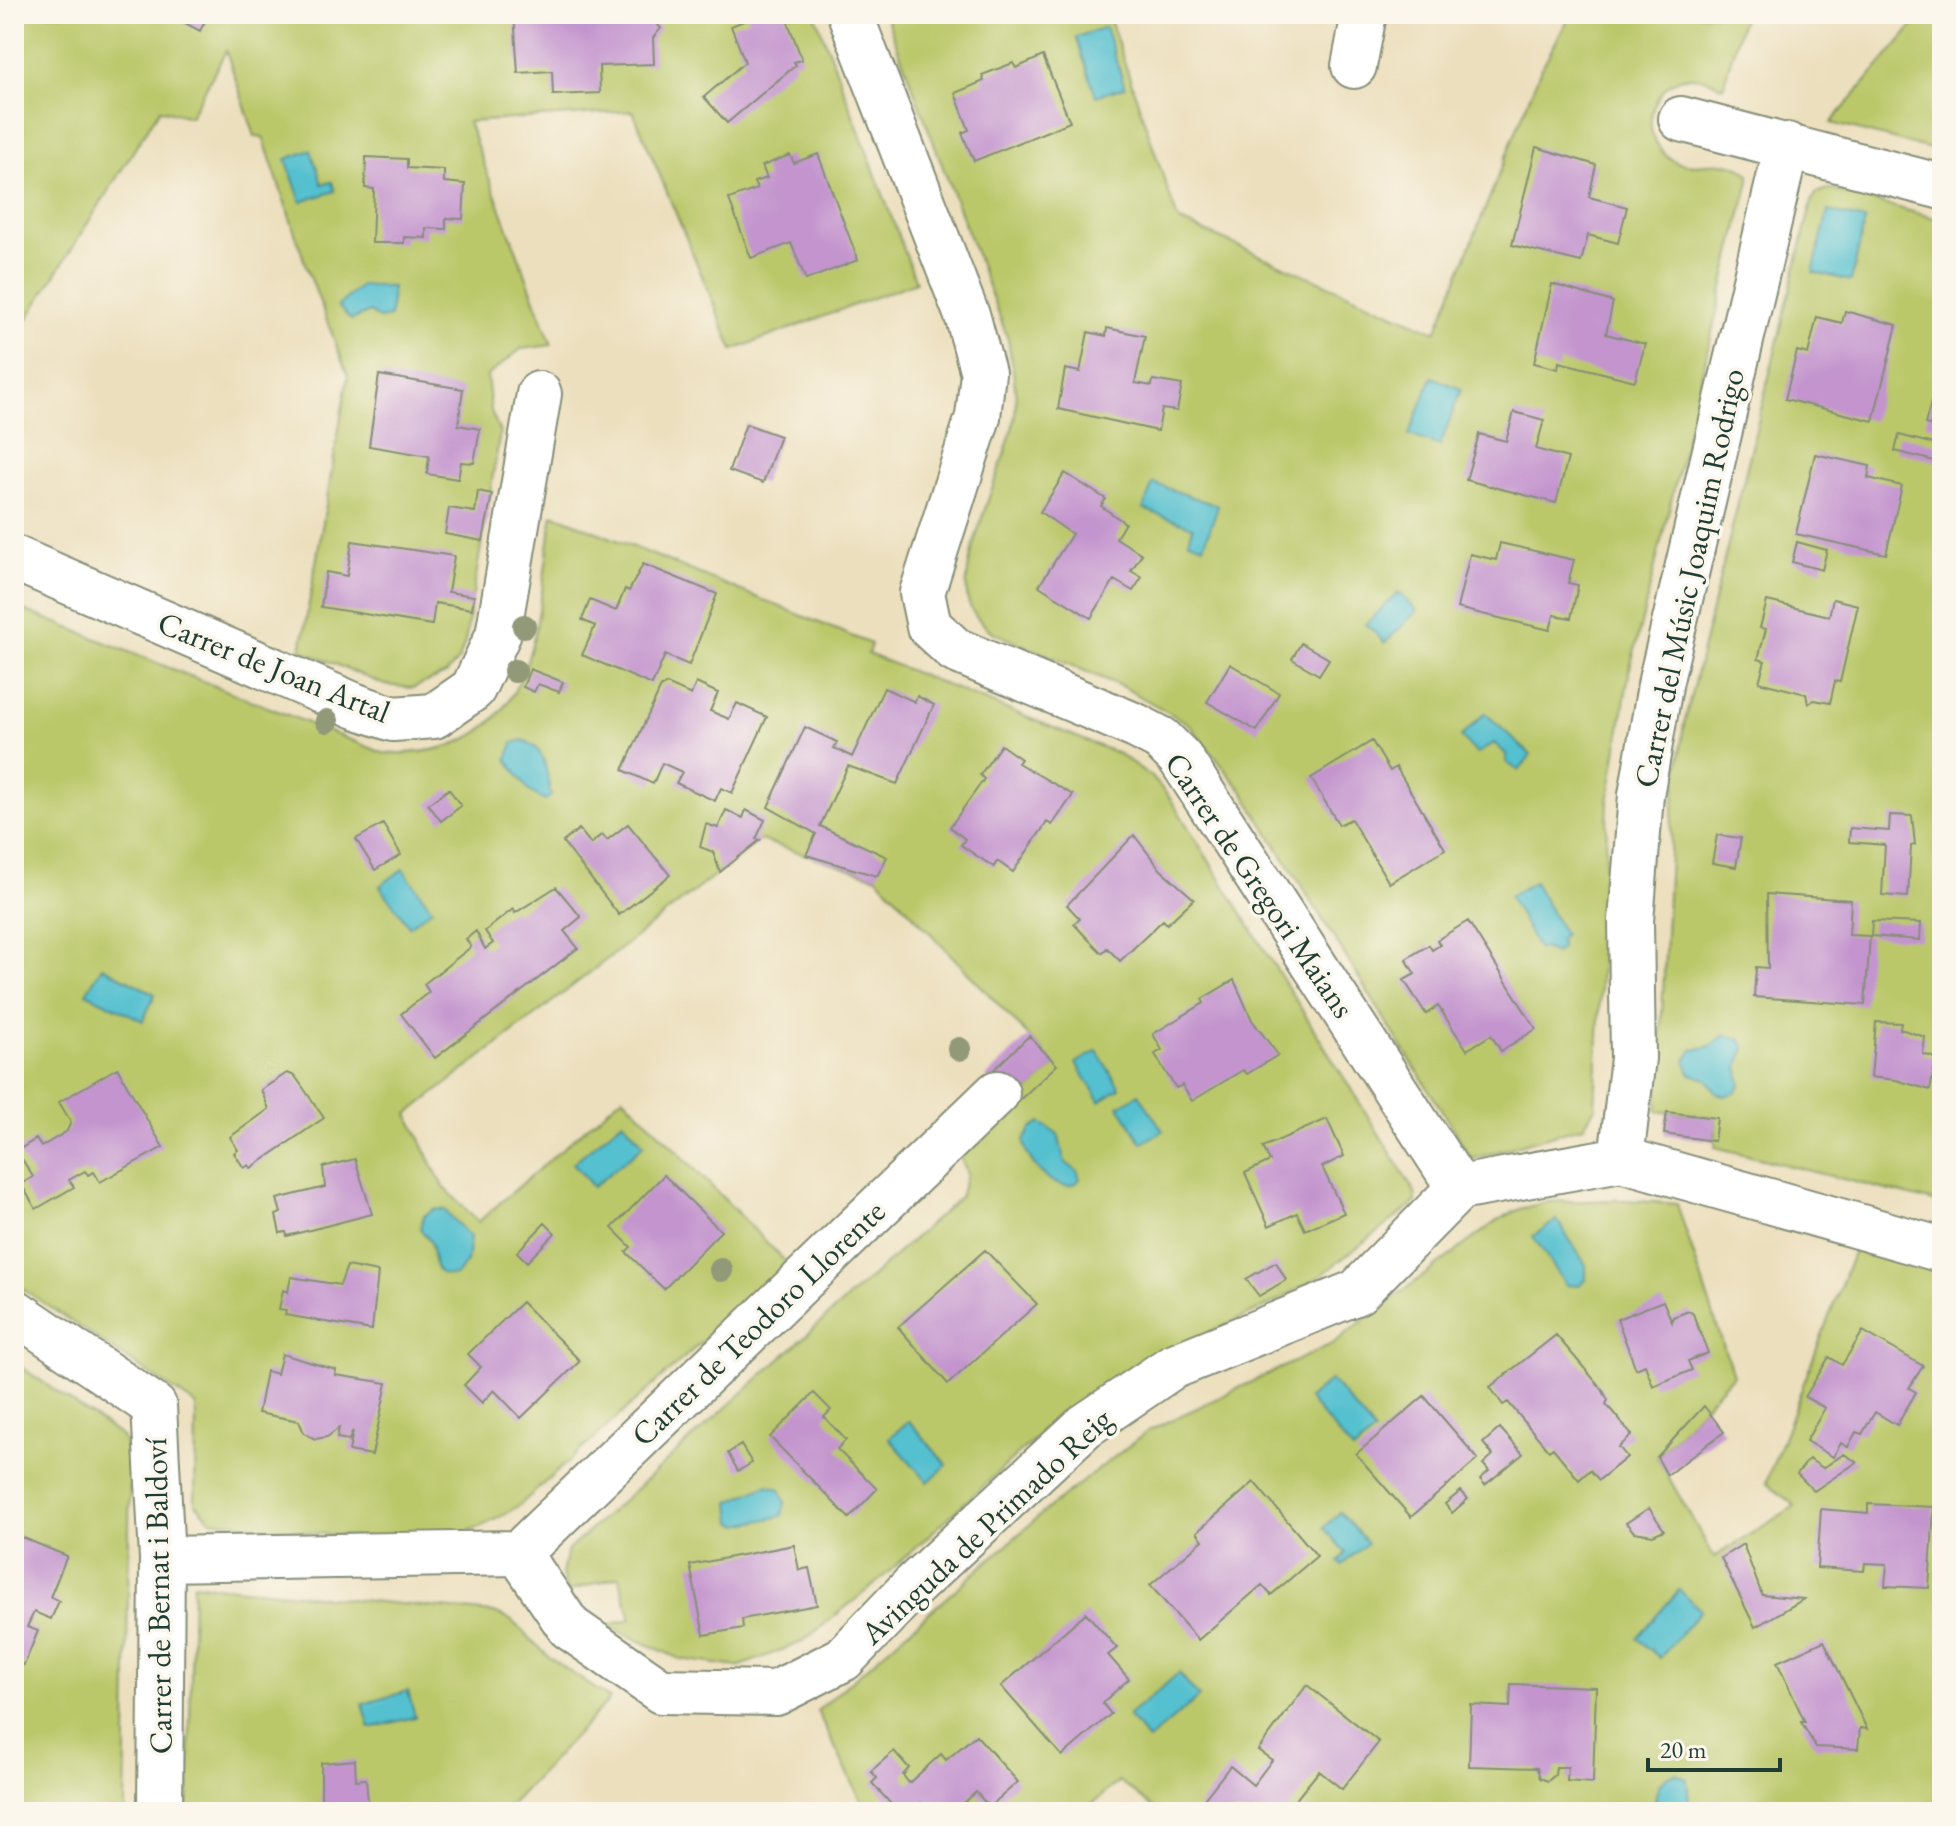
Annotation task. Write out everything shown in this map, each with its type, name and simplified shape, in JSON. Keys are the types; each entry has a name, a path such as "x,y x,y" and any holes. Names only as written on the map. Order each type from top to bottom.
{"street":[{"name":"Carrer de Gregori Maians","path":"850,14 968,318 983,373 978,417 922,593 929,626 955,650 1136,726 1161,739 1180,758 1459,1188"},
{"path":"1354,66 1364,14"},
{"path":"1681,119 1942,187"},
{"name":"Carrer del Músic Joaquim Rodrigo","path":"1621,1159 1633,1058 1631,921 1641,795 1661,680 1787,145"},
{"name":"Carrer de Joan Artal","path":"14,558 356,706 393,719 434,716 473,689 498,635 539,394"},
{"name":"Carrer de Teodoro Llorente","path":"519,1553 997,1093"},
{"path":"1459,1188 1621,1159 1942,1250"},
{"name":"Avinguda de Primado Reig","path":"519,1553 569,1627 661,1691 776,1693 843,1659 913,1586 1085,1426 1172,1367 1357,1292 1459,1188"},
{"name":"Carrer de Bernat i Baldoví","path":"14,1311 154,1406 162,1559 160,1812"},
{"path":"162,1559 519,1553"}],"green space":[{"path":"14,14 815,14 916,282 733,350 633,111 468,122 552,345 521,349 487,376 491,411 500,433 465,642 459,659 446,674 413,688 385,685 301,650 348,376 305,263 263,137 255,136 226,51 190,117 160,109 14,340"},
{"path":"885,14 1108,14 1178,220 1436,332 1540,71 1571,14 1744,14 1723,87 1697,77 1678,80 1662,92 1651,119 1654,138 1664,153 1675,161 1687,165 1725,163 1738,166 1749,174 1749,181 1629,673 1608,802 1595,1107 1584,1126 1472,1159 1243,792 1189,724 1123,687 992,632 973,612 967,587 969,566 982,516 1013,425 1016,393 1013,372 1008,339"},
{"path":"1923,14 1942,14 1942,152 1831,123"},
{"path":"1829,189 1942,220 1942,1204 1715,1147 1716,1118 1657,1111 1672,816 1684,724 1812,201 1816,193"},
{"path":"553,514 871,644 868,654 1119,754 1152,777 1170,798 1415,1192 1416,1202 1319,1277 1268,1306 1154,1357 1051,1424 881,1579 802,1642 738,1667 680,1659 611,1628 612,1624 631,1619 619,1576 567,1592 562,1573 568,1550 960,1197 967,1174 960,1156 1056,1065 877,877 760,840 408,1114 442,1185 478,1222 623,1096 788,1264 521,1504 490,1522 455,1534 395,1538 333,1535 211,1520 195,1503 196,1405 14,1283 14,606 383,753 435,750 473,735 501,711 520,680 532,643"},
{"path":"1625,1200 1677,1204 1733,1375 1657,1457 1714,1557 1795,1506 1766,1483 1855,1248 1942,1272 1942,1812 1159,1812 1119,1781 1083,1812 867,1812 817,1711 1051,1506 1148,1431 1332,1344 1498,1220 1520,1209 1547,1202"},
{"path":"14,1362 122,1437 130,1456 125,1812 14,1812"},
{"path":"193,1584 494,1613 511,1620 550,1658 610,1699 504,1812 188,1812"}],"water":[{"path":"1105,27 1125,87 1096,96 1076,37"},
{"path":"311,150 322,184 332,182 335,191 301,202 286,159"},
{"path":"1828,211 1865,220 1851,281 1813,272"},
{"path":"361,285 392,287 390,317 379,319 370,312 351,320 338,306"},
{"path":"1432,377 1461,389 1440,446 1409,435"},
{"path":"1153,483 1218,506 1204,546 1189,541 1193,527 1143,509"},
{"path":"1399,592 1417,611 1385,643 1366,624"},
{"path":"1485,713 1531,755 1519,771 1506,762 1506,754 1494,743 1477,754 1461,737"},
{"path":"523,740 542,756 551,796 545,800 529,791 507,759 513,743"},
{"path":"403,869 432,909 409,926 380,886"},
{"path":"1534,882 1564,934 1560,939 1561,948 1555,953 1538,949 1509,896"},
{"path":"102,967 155,994 143,1021 86,993"},
{"path":"1724,1035 1740,1039 1745,1048 1738,1066 1741,1084 1735,1093 1725,1096 1716,1092 1707,1079 1690,1074 1686,1061 1693,1050 1711,1046"},
{"path":"1097,1051 1120,1088 1100,1101 1076,1063"},
{"path":"1139,1094 1163,1131 1142,1143 1119,1106"},
{"path":"623,1121 644,1145 593,1187 573,1163"},
{"path":"1041,1123 1058,1134 1065,1162 1077,1171 1080,1179 1072,1185 1054,1182 1030,1159 1024,1141 1031,1129"},
{"path":"434,1209 445,1210 470,1237 467,1262 456,1275 439,1271 434,1263 430,1242 420,1228 424,1216"},
{"path":"1557,1220 1586,1265 1586,1280 1579,1286 1566,1285 1533,1236"},
{"path":"1331,1380 1375,1432 1353,1451 1308,1399"},
{"path":"909,1421 947,1465 928,1482 889,1438"},
{"path":"767,1485 780,1489 785,1502 782,1516 739,1525 732,1522 730,1502"},
{"path":"1340,1512 1367,1543 1342,1565 1338,1562 1346,1553 1324,1528"},
{"path":"1679,1590 1701,1610 1660,1658 1637,1638"},
{"path":"1179,1673 1199,1697 1148,1740 1128,1716"},
{"path":"408,1691 415,1717 370,1728 363,1704"},
{"path":"1676,1773 1687,1779 1690,1812 1655,1812 1658,1787 1669,1775"}],"building":[{"path":"168,14 209,14 200,31"},
{"path":"514,14 646,14 661,28 653,38 654,64 599,66 600,93 553,95 552,71 518,73"},
{"path":"747,14 785,14 802,60 794,62 796,65 727,123 704,97 745,62 731,26 749,19"},
{"path":"1043,56 1070,122 974,161 962,133 969,130 955,93 984,81 982,75 1013,63 1016,68"},
{"path":"1536,147 1596,165 1589,197 1627,207 1618,243 1588,235 1581,262 1512,245"},
{"path":"818,154 858,260 806,280 791,243 751,258 729,199 757,189 754,182 767,178 762,166 790,155 794,163"},
{"path":"366,157 407,159 407,168 444,170 444,182 465,184 463,219 446,218 446,229 426,228 426,238 404,237 404,243 372,243 374,189 365,188"},
{"path":"1552,284 1613,302 1606,334 1645,344 1635,381 1559,362 1558,369 1534,363"},
{"path":"1845,311 1897,325 1873,421 1785,399 1797,351 1808,354 1817,317 1842,323"},
{"path":"1107,328 1145,336 1135,383 1152,386 1153,380 1182,385 1177,411 1162,409 1158,431 1058,409 1065,369 1080,372 1088,332 1106,336"},
{"path":"379,375 463,389 458,425 480,429 474,463 461,462 458,479 427,474 429,456 369,446"},
{"path":"1935,388 1942,389 1942,429 1925,424"},
{"path":"1514,412 1544,420 1536,449 1568,458 1556,503 1466,480 1479,434 1506,441"},
{"path":"746,424 780,436 763,483 729,471"},
{"path":"1899,435 1942,446 1942,463 1895,451"},
{"path":"1815,454 1870,466 1868,478 1902,486 1886,554 1796,534"},
{"path":"1065,473 1106,499 1101,506 1125,523 1116,538 1142,554 1131,571 1142,577 1133,591 1114,580 1091,618 1039,586 1072,534 1040,512"},
{"path":"478,491 492,494 483,541 445,534 449,508 475,512"},
{"path":"352,541 454,556 448,592 474,596 472,609 435,603 432,625 321,607 326,572 347,576"},
{"path":"1797,542 1827,550 1822,570 1792,562"},
{"path":"1500,543 1574,560 1568,583 1578,585 1571,618 1554,615 1550,630 1457,608 1470,554 1496,560"},
{"path":"643,564 717,594 689,665 665,655 652,685 582,655 595,626 582,620 590,600 616,611 625,589 629,591"},
{"path":"1833,599 1858,605 1840,682 1835,681 1830,703 1814,700 1808,704 1806,694 1759,682 1765,661 1758,659 1766,629 1760,628 1767,601 1829,616"},
{"path":"1301,643 1329,659 1319,675 1292,659"},
{"path":"1230,664 1279,693 1257,731 1207,702"},
{"path":"530,669 563,682 559,692 538,684 534,692 523,687"},
{"path":"696,683 718,693 710,711 729,719 737,703 767,717 732,793 721,788 715,801 676,783 682,772 662,763 653,784 623,770 661,687 667,684 691,695"},
{"path":"884,688 915,702 917,696 934,705 897,784 848,766 820,826 887,857 877,876 806,855 816,834 768,807 805,727 837,742 834,748 852,757"},
{"path":"1372,741 1390,771 1396,767 1445,849 1389,883 1351,819 1339,825 1311,778"},
{"path":"1001,745 1021,759 1018,763 1073,795 1052,825 1047,822 1013,872 997,861 994,867 961,845 965,839 950,827 984,779 980,775"},
{"path":"449,789 461,806 441,821 428,804"},
{"path":"726,810 743,818 746,810 765,820 756,839 760,840 720,872 713,852 700,847 706,824 718,828"},
{"path":"1890,815 1912,816 1915,845 1911,846 1908,897 1882,895 1885,845 1849,842 1850,828 1889,831"},
{"path":"383,824 401,855 375,870 356,839"},
{"path":"628,824 670,875 619,915 563,842 579,829 591,844 602,834 607,840"},
{"path":"1134,835 1161,870 1194,899 1167,924 1163,920 1120,961 1107,948 1102,953 1087,938 1074,924 1080,919 1067,905"},
{"path":"1717,835 1741,838 1736,867 1712,863"},
{"path":"556,887 581,917 564,931 578,948 435,1058 401,1014 429,992 424,984 471,947 466,939 476,931 485,949 493,943 485,931 513,909 515,913"},
{"path":"1767,894 1851,900 1849,935 1870,936 1865,1005 1754,997 1756,967 1768,968"},
{"path":"1468,921 1536,1029 1501,1051 1491,1035 1467,1050 1438,1006 1426,1014 1404,980 1415,974 1406,959 1429,945 1432,950 1440,945 1437,940"},
{"path":"1872,921 1921,923 1920,940 1871,936"},
{"path":"1234,980 1252,1020 1278,1055 1247,1074 1243,1070 1192,1101 1182,1085 1176,1088 1155,1054 1162,1050 1153,1034 1204,1003 1202,999"},
{"path":"1876,1022 1901,1023 1900,1029 1925,1037 1923,1054 1936,1058 1930,1090 1896,1080 1871,1077"},
{"path":"1029,1036 1057,1065 1013,1106 986,1077"},
{"path":"117,1068 163,1147 100,1182 94,1172 88,1175 85,1171 69,1180 74,1187 36,1209 21,1184 33,1177 17,1151 36,1139 41,1147 67,1131 71,1122 59,1102"},
{"path":"287,1073 295,1076 324,1118 251,1168 249,1165 244,1168 234,1153 238,1150 230,1137 269,1109 261,1090"},
{"path":"1667,1112 1717,1118 1714,1141 1664,1134"},
{"path":"1327,1119 1344,1156 1322,1167 1344,1213 1305,1230 1297,1213 1269,1226 1245,1173 1270,1161 1263,1147"},
{"path":"355,1159 372,1214 287,1236 286,1232 280,1233 276,1215 281,1213 277,1199 325,1187 323,1167"},
{"path":"664,1175 721,1231 664,1289 626,1252 631,1247 612,1228"},
{"path":"545,1223 555,1233 527,1262 517,1252"},
{"path":"985,1250 1037,1304 948,1384 898,1327"},
{"path":"1276,1262 1286,1280 1259,1296 1246,1279"},
{"path":"347,1266 378,1272 372,1330 285,1315 286,1310 279,1309 283,1290 288,1292 291,1277 340,1285"},
{"path":"1663,1301 1672,1322 1673,1317 1689,1311 1693,1314 1708,1353 1688,1361 1692,1370 1653,1386 1645,1365 1636,1369 1617,1319"},
{"path":"522,1302 580,1361 521,1418 494,1390 482,1403 464,1385 481,1367 468,1354"},
{"path":"1863,1331 1923,1366 1909,1388 1916,1392 1897,1425 1875,1412 1862,1434 1856,1432 1848,1447 1841,1443 1833,1457 1806,1441 1825,1408 1805,1397 1829,1357 1842,1365"},
{"path":"1556,1335 1602,1389 1608,1400 1606,1404 1632,1435 1619,1447 1627,1457 1599,1480 1590,1470 1579,1480 1553,1448 1549,1451 1508,1402 1503,1405 1490,1387"},
{"path":"282,1354 336,1370 335,1375 387,1383 372,1455 349,1451 353,1431 349,1440 337,1438 339,1428 327,1437 315,1439 304,1433 299,1421 258,1413 266,1371 277,1374"},
{"path":"814,1393 831,1410 824,1417 846,1440 837,1449 877,1489 849,1518 770,1437"},
{"path":"1424,1396 1478,1459 1411,1517 1356,1454"},
{"path":"1704,1406 1724,1432 1667,1475 1657,1457"},
{"path":"1500,1428 1523,1454 1485,1485 1480,1479 1489,1471 1483,1464 1493,1455 1483,1443"},
{"path":"741,1445 752,1463 738,1471 728,1453"},
{"path":"1844,1454 1857,1462 1814,1491 1797,1474 1809,1459 1823,1468"},
{"path":"1254,1482 1317,1556 1271,1595 1262,1585 1198,1640 1150,1585 1203,1540 1197,1532"},
{"path":"1461,1491 1468,1499 1452,1513 1445,1504"},
{"path":"1868,1504 1934,1507 1929,1588 1885,1586 1887,1564 1865,1563 1864,1571 1817,1568 1821,1509 1868,1513"},
{"path":"1649,1508 1664,1530 1653,1535 1634,1532 1626,1523"},
{"path":"14,1534 67,1556 50,1597 59,1601 51,1619 34,1612 27,1627 38,1631 24,1665 14,1661"},
{"path":"1743,1544 1762,1595 1804,1599 1755,1627 1721,1558"},
{"path":"794,1545 799,1570 809,1568 817,1605 742,1619 743,1628 704,1635 690,1565"},
{"path":"1086,1613 1117,1648 1108,1655 1129,1679 1102,1703 1111,1714 1062,1756 1001,1686"},
{"path":"1824,1641 1867,1729 1860,1728 1858,1749 1816,1747 1801,1722 1805,1722 1777,1662"},
{"path":"1511,1684 1596,1687 1593,1783 1567,1781 1568,1767 1556,1767 1555,1775 1548,1781 1540,1778 1537,1768 1469,1766 1471,1705 1510,1707"},
{"path":"1307,1685 1379,1742 1342,1789 1319,1771 1286,1812 1204,1812 1198,1807 1230,1766 1253,1785 1272,1760 1258,1750"},
{"path":"976,1735 1018,1782 989,1807 976,1792 954,1812 930,1812 921,1803 911,1812 898,1812 872,1783 877,1778 871,1771 894,1751 909,1768 903,1775 909,1783 941,1754 946,1760"},
{"path":"355,1760 356,1780 366,1779 369,1812 321,1812 321,1763"}]}
